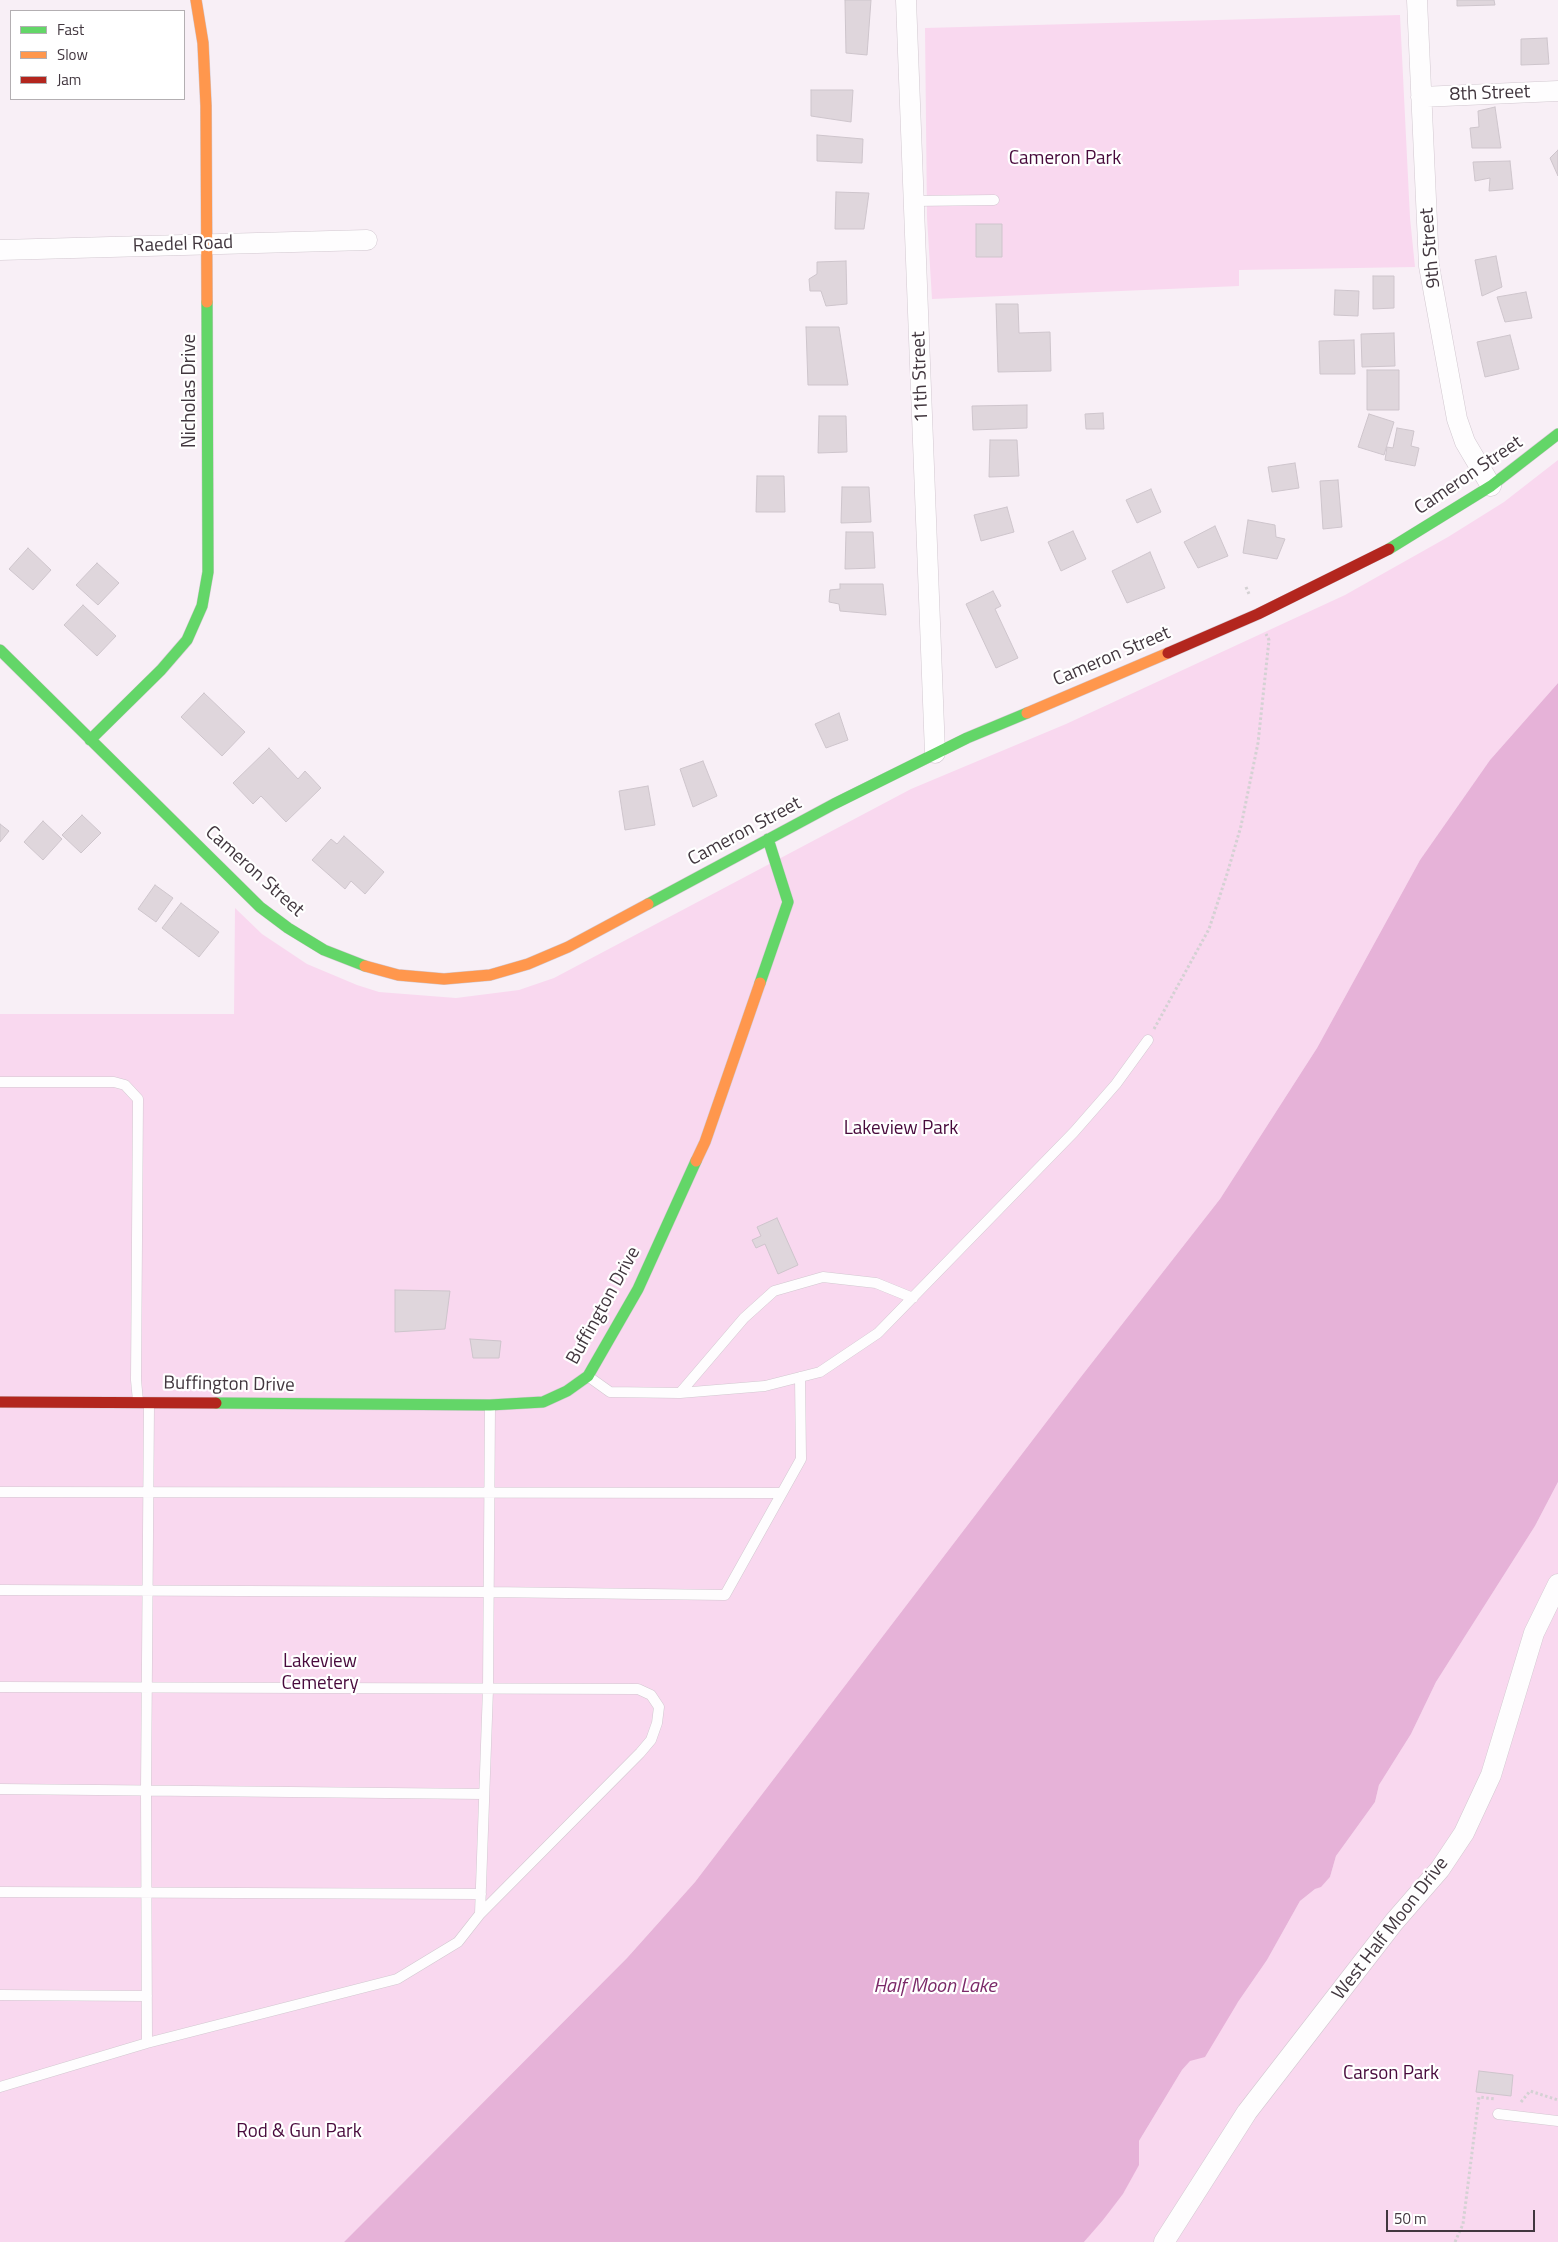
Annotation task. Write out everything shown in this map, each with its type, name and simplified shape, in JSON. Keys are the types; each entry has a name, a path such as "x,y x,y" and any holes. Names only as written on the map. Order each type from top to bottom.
{"street":[{"name":"Nicholas Drive","path":"90,740 161,670 187,640 202,606 208,572 206,106 203,43 196,0"},
{"name":"11th Street","path":"906,0 935,753"},
{"name":"9th Street","path":"1416,0 1430,266 1457,419 1465,442 1491,486"},
{"name":"8th Street","path":"1421,97 1558,91"},
{"name":"Raedel Road","path":"0,250 367,240"},
{"name":"Cameron Street","path":"0,650 260,907 288,928 324,950 359,965 398,975 444,979 490,975 528,964 568,947 768,839 935,753 1258,614 1378,556 1491,486 1558,434"},
{"name":"Buffington Drive","path":"0,1402 143,1401 490,1405 543,1402 567,1391 588,1376 638,1289 705,1142 788,902 768,839"},
{"name":"West Half Moon Drive","path":"1164,2242 1247,2112 1394,1922 1440,1869 1464,1832 1491,1774 1534,1633 1558,1584"}],"lane":[{"path":"914,201 994,200"},
{"path":"588,1376 610,1392 680,1393 765,1386 820,1372 878,1333 913,1298 1074,1132 1116,1084 1148,1040"},
{"path":"0,1082 114,1082 125,1085 138,1099 136,1380 143,1401 148,1492 147,2043"},
{"path":"680,1393 744,1318 774,1291 823,1277 876,1283 913,1298"},
{"path":"0,1590 725,1595 801,1458 800,1377"},
{"path":"480,1914 488,1689 490,1405"},
{"path":"0,1492 782,1493"},
{"path":"0,1687 638,1689 651,1695 659,1707 657,1723 651,1740 640,1753 480,1914 458,1942 397,1979 147,2043 0,2087"},
{"path":"0,1789 484,1794"},
{"path":"0,1892 481,1894"},
{"path":"0,1995 147,1996"},
{"path":"1498,2114 1558,2121"}],"path":[{"path":"1148,1040 1208,929 1241,826 1258,743 1269,640 1258,614"},
{"path":"1513,2101 1521,2102 1530,2091 1558,2100"},
{"path":"1455,2242 1463,2224 1479,2096 1504,2100"}],"green space":[{"name":"Cameron Park","path":"1400,15 1410,218 1415,267 1239,270 1239,286 932,299 927,218 925,28"},
{"path":"1558,460 1558,683 1490,760 1420,860 1317,1048 1220,1199 1080,1378 695,1882 627,1958 344,2242 0,2242 0,1014 234,1014 235,908 262,934 307,964 379,992 456,998 519,990 554,978 911,789 1066,724 1345,595 1448,537 1504,502"},
{"name":"Carson Park","path":"1558,1482 1558,2242 1084,2242 1123,2194 1138,2165 1139,2141 1182,2070 1238,2002 1267,1960 1300,1901 1330,1877 1336,1856 1375,1802 1379,1785 1411,1734 1436,1682 1535,1526"}],"water":[{"name":"Half Moon Lake","path":"1558,683 1558,1482 1535,1526 1436,1682 1411,1734 1379,1785 1375,1802 1336,1856 1330,1877 1321,1887 1315,1889 1300,1901 1267,1960 1238,2002 1205,2057 1190,2061 1182,2070 1139,2141 1139,2165 1123,2194 1103,2220 1084,2242 344,2242 627,1958 695,1882 1080,1378 1220,1199 1317,1048 1420,860 1490,760"}],"building":[{"path":"845,0 871,0 867,55 846,53"},
{"path":"1457,0 1494,0 1495,5 1457,6"},
{"path":"1547,38 1549,64 1521,65 1521,39"},
{"path":"811,90 853,90 851,122 811,116"},
{"path":"1495,107 1501,148 1472,148 1470,128 1479,127 1478,111"},
{"path":"817,135 863,139 862,163 817,161"},
{"path":"1558,150 1558,176 1550,158"},
{"path":"1510,161 1513,189 1489,191 1490,178 1475,181 1473,162"},
{"path":"836,192 869,193 864,229 835,229"},
{"path":"976,224 1002,224 1002,257 976,257"},
{"path":"1496,256 1502,287 1482,296 1475,260"},
{"path":"846,261 847,304 826,306 821,291 810,291 809,279 817,274 817,262"},
{"path":"1373,276 1394,276 1394,308 1373,309"},
{"path":"1335,290 1359,291 1358,316 1334,315"},
{"path":"1526,292 1532,318 1505,322 1497,297"},
{"path":"996,304 1018,304 1019,333 1050,332 1051,371 998,372"},
{"path":"806,327 839,327 848,385 808,385"},
{"path":"1394,333 1395,366 1362,367 1361,334"},
{"path":"1510,335 1519,369 1485,377 1477,342"},
{"path":"1354,340 1355,374 1320,374 1319,341"},
{"path":"1367,370 1399,370 1399,410 1367,410"},
{"path":"1027,405 1027,428 973,430 972,406"},
{"path":"1103,413 1104,429 1086,429 1085,414"},
{"path":"1369,414 1394,422 1384,455 1358,447"},
{"path":"819,416 846,416 847,452 818,453"},
{"path":"1397,428 1414,431 1411,446 1419,448 1415,466 1385,460 1387,447 1393,448"},
{"path":"990,440 1017,440 1019,476 989,477"},
{"path":"1295,463 1299,488 1272,492 1268,467"},
{"path":"757,476 784,476 785,512 756,512"},
{"path":"1338,480 1342,527 1323,529 1320,481"},
{"path":"842,487 869,487 871,522 841,523"},
{"path":"1151,489 1161,512 1137,523 1126,500"},
{"path":"1007,507 1014,532 981,541 974,515"},
{"path":"1248,520 1275,525 1276,537 1285,539 1277,559 1243,553"},
{"path":"1215,526 1228,556 1198,568 1184,542"},
{"path":"1073,531 1086,559 1061,571 1048,542"},
{"path":"846,532 873,532 875,568 845,569"},
{"path":"28,548 51,570 33,590 9,569"},
{"path":"1150,552 1165,588 1127,603 1112,571"},
{"path":"97,563 119,583 98,605 76,585"},
{"path":"840,584 883,584 886,615 840,611 839,604 829,602 830,590 840,589"},
{"path":"993,591 1001,606 995,609 1018,658 996,668 966,604"},
{"path":"83,605 116,636 97,656 64,625"},
{"path":"204,693 245,732 222,756 181,717"},
{"path":"839,713 848,740 826,748 815,724"},
{"path":"269,748 298,779 305,771 321,788 286,822 261,796 253,804 233,783"},
{"path":"703,761 717,796 693,807 680,769"},
{"path":"648,786 655,825 625,830 619,791"},
{"path":"82,815 101,833 81,853 62,835"},
{"path":"43,821 62,839 43,860 24,842"},
{"path":"0,824 9,831 0,842"},
{"path":"344,836 384,872 365,894 351,881 345,889 312,860 331,839 337,844"},
{"path":"155,885 173,898 156,922 138,909"},
{"path":"181,903 219,932 199,957 162,928"},
{"path":"777,1218 798,1265 778,1274 765,1244 756,1248 752,1240 761,1236 757,1227"},
{"path":"395,1290 450,1291 445,1329 395,1332"},
{"path":"470,1339 501,1341 499,1358 473,1358"},
{"path":"1479,2071 1513,2075 1511,2096 1476,2092"}],"traffic: fast":[{"path":"90,740 161,670 187,640 202,606 208,572 207,302"},
{"path":"1389,549 1491,486 1558,434"},
{"path":"0,650 260,907 288,928 324,950 365,966"},
{"path":"648,904 834,804 967,738 1027,713"},
{"path":"760,983 788,902 768,839"},
{"path":"216,1403 490,1405 543,1402 567,1391 588,1376 638,1289 696,1161"}],"traffic: slow":[{"path":"196,0 203,43 206,106 207,302"},
{"path":"1027,713 1168,653"},
{"path":"365,966 398,975 444,979 490,975 528,964 568,947 648,904"},
{"path":"696,1161 705,1142 760,983"}],"traffic: jam":[{"path":"1168,653 1258,614 1389,549"},
{"path":"0,1402 216,1403"}],"park label":[{"name":"Lakeview Park","path":"901,1129"},
{"name":"Lakeview Cemetery","path":"320,1673"},
{"name":"Rod & Gun Park","path":"299,2132"}]}
